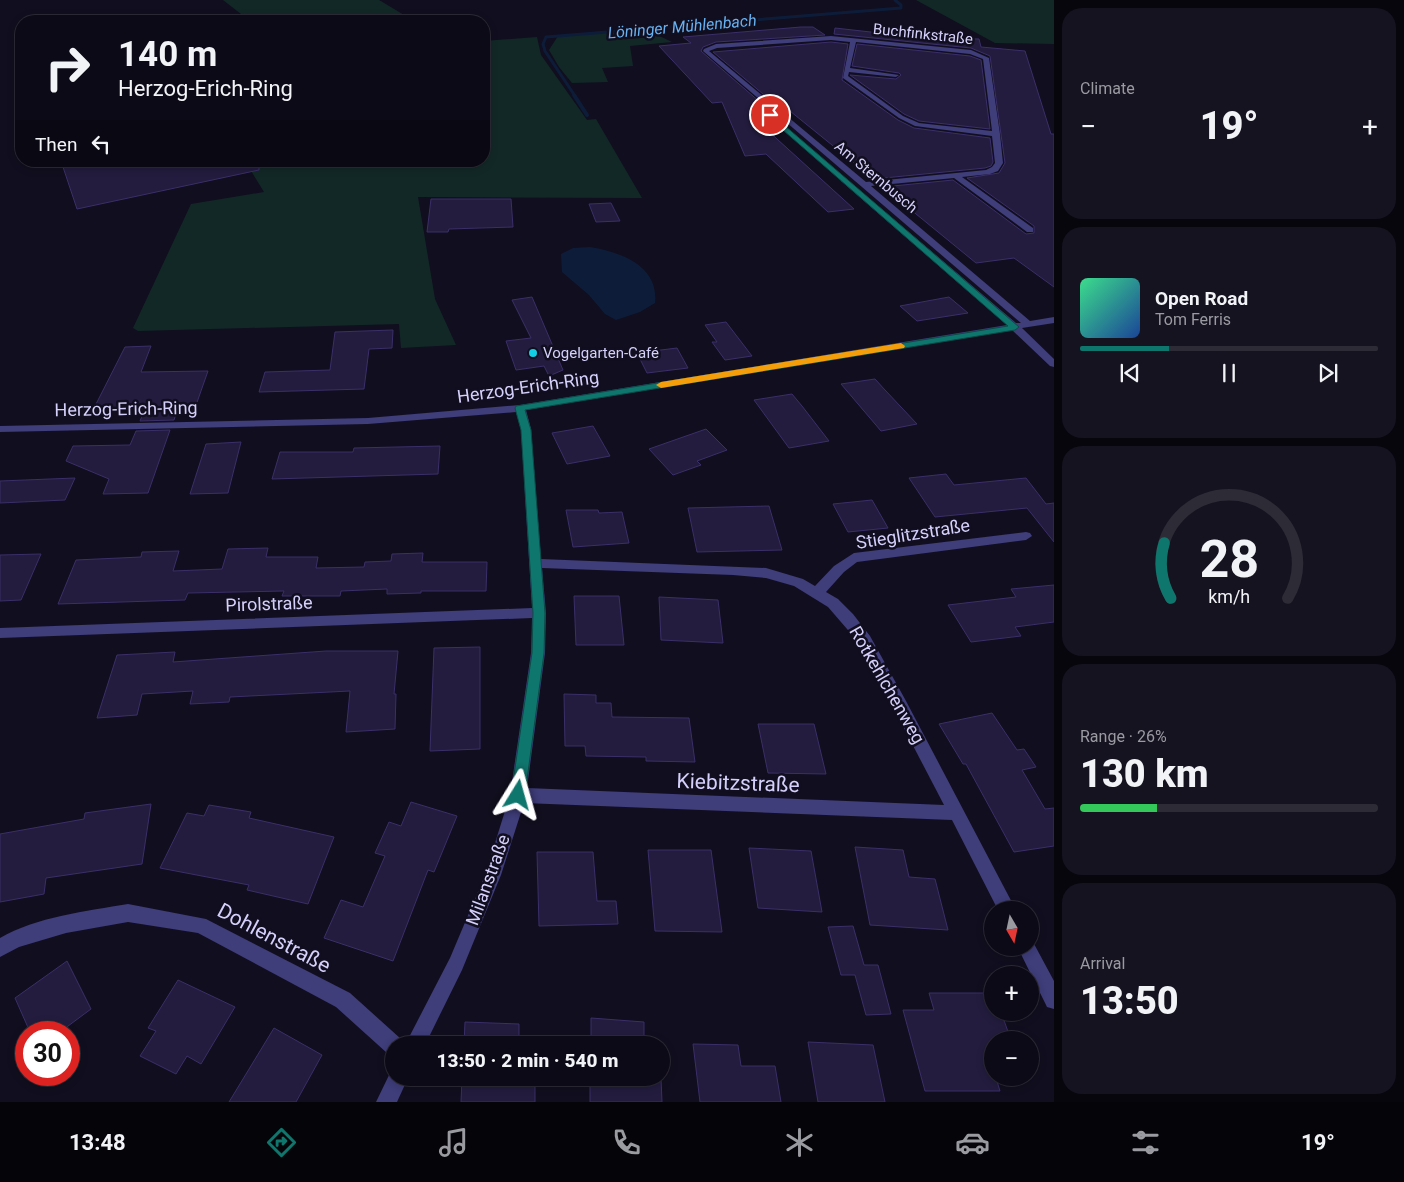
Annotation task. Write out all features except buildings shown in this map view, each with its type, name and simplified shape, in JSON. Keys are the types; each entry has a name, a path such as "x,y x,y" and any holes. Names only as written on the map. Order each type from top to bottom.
{"street":[{"name":"Buchfinkstraße","path":"706,51 708,48 716,46 828,38 980,54 988,62 999,163 995,169 987,172 956,176 864,185"},
{"path":"853,41 845,77 848,81 908,121 926,126 997,134"},
{"name":"Am Sternbusch","path":"706,51 1029,324"},
{"path":"713,67 791,133"},
{"path":"848,70 896,76"},
{"name":"Am Sternbusch","path":"838,174 1015,327 1054,364"},
{"path":"956,176 1030,230"},
{"name":"Herzog-Erich-Ring","path":"0,429 368,421 520,408 1054,320"},
{"name":"Milanstraße","path":"420,1036 456,964 493,875 518,795 538,653 539,613 526,430 520,408"},
{"name":"Stieglitzstraße","path":"817,592 839,569 854,558 1026,536"},
{"name":"Rotkehlchenweg","path":"534,563 733,570 766,573 798,582 817,592 848,618 865,640 901,705 1002,901"},
{"name":"Pirolstraße","path":"0,632 539,613"},
{"name":"Kiebitzstraße","path":"518,795 956,813"},
{"name":"Dohlenstraße","path":"0,948 15,940 66,924 128,913 200,925 343,1000 385,1038"},
{"path":"1031,956 1054,1000"},
{"path":"386,1102 394,1086"}],"green space":[{"path":"223,0 379,0 404,15 242,15"},
{"path":"916,0 1054,0 1054,44 995,43"},
{"path":"611,31 651,32 672,42 630,46 633,66 602,68 608,82 572,83 559,67 549,50 558,36"},
{"path":"537,37 541,55 587,120 596,119 642,198 418,197 435,299 456,345 401,348 399,324 138,331 133,328 191,204 264,192 249,167 490,167 490,41"}],"water":[{"path":"590,247 614,253 636,263 651,279 655,290 655,303 640,312 616,320 605,314 589,295 562,272 561,254 573,248"}],"waterway":[{"name":"Löninger Mühlenbach","path":"575,96 545,51 543,44 546,37 901,8 901,5 895,0"},
{"name":"Löninger Mühlenbach","path":"574,95 587,115"}],"slow traffic":[{"path":"661,385 901,346"}],"place":[{"name":"Vogelgarten-Café","path":"533,353"}],"route":[{"path":"518,795 538,653 539,613 526,430 520,408 1015,327 770,115"}]}
